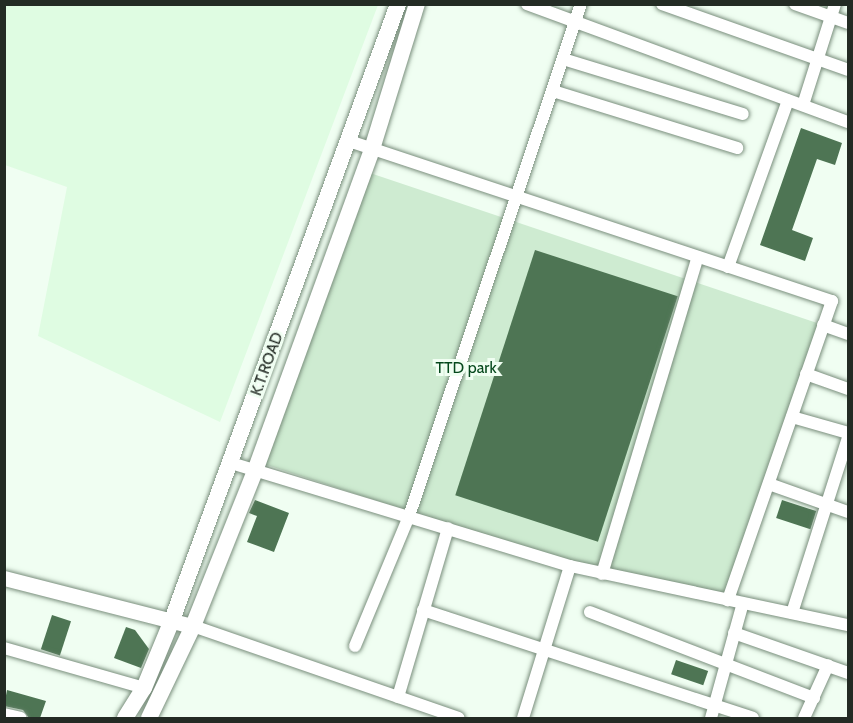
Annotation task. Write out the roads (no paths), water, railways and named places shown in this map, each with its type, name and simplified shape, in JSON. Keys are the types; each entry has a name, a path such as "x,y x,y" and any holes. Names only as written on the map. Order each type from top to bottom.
{"main road":[{"name":"K.T.ROAD","path":"125,718 144,688 172,620 398,4"},
{"name":"K.T.ROAD","path":"149,718 193,626 255,471 372,148 417,4"}],"street":[{"path":"527,4 849,122"},
{"path":"355,646 409,516 581,4"},
{"path":"662,4 849,70"},
{"path":"795,4 849,23"},
{"path":"803,105 835,4"},
{"path":"563,59 743,114"},
{"path":"553,91 737,148"},
{"path":"728,267 788,100"},
{"path":"349,141 832,301 728,600"},
{"path":"602,574 698,257"},
{"path":"823,325 849,334"},
{"path":"806,374 849,389"},
{"path":"792,417 849,433"},
{"path":"792,613 849,438"},
{"path":"231,463 570,566 849,625"},
{"path":"769,484 849,512"},
{"path":"398,697 448,528"},
{"path":"523,718 570,566"},
{"path":"4,578 193,626 459,718"},
{"path":"711,718 743,603"},
{"path":"423,610 715,703 753,718"},
{"path":"590,612 814,698"},
{"path":"734,633 849,673"},
{"path":"4,648 144,688"},
{"path":"804,718 828,665"},
{"path":"4,714 21,718"}],"park label":[{"name":"TTD park","path":"466,368"}]}
